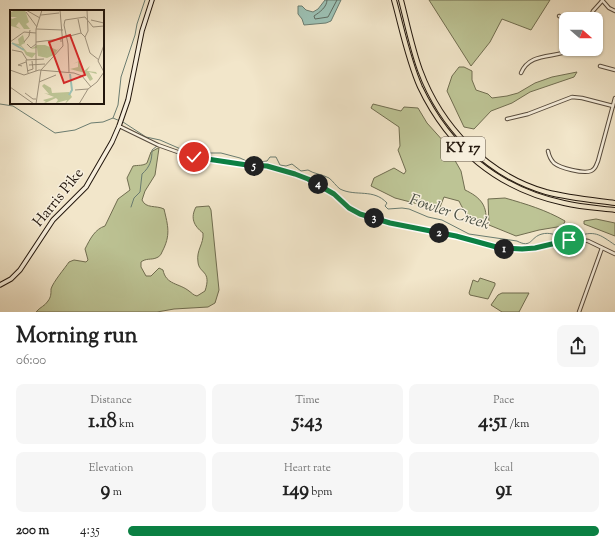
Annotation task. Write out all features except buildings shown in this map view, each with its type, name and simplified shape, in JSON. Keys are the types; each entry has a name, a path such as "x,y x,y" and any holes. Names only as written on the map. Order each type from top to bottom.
{"main road":[{"name":"Harris Pike","path":"0,285 11,279 20,270 53,220 86,187 112,142 119,126 129,94 142,31 152,0"},
{"name":"KY 17","path":"394,0 407,49 421,88 439,120 470,156 492,174 541,197 571,204 615,210"},
{"name":"KY 17","path":"401,0 414,53 428,89 443,114 466,144 493,167 545,191 563,196 615,203"}],"street":[{"path":"593,12 602,0 615,11"},
{"path":"521,73 524,67 534,59 542,56 559,54"},
{"path":"600,66 615,70"},
{"path":"507,119 528,114 572,97 613,106"},
{"path":"548,151 550,158 556,164 574,171 587,172 596,167 615,98"},
{"path":"119,126 158,145 189,156 247,165 267,166 295,174 308,179 334,194 352,211 390,223 507,249 535,248 577,240 588,241 615,254"},
{"path":"579,312 602,248"}],"green space":[{"path":"429,0 550,0 531,30 502,19 490,42 471,66"},
{"path":"459,67 464,67 472,71 472,80 476,90 488,94 492,98 518,93 535,83 552,77 577,72 574,77 530,92 512,103 491,111 474,129 464,127 447,91 452,76"},
{"path":"373,104 401,111 404,107 418,108 427,123 445,143 461,171 465,190 479,199 482,203 486,212 485,225 472,219 463,209 459,201 444,197 438,212 418,204 395,198 371,186 374,178 394,168 404,174 406,171 398,150 400,146 399,127 371,108"},
{"path":"158,148 155,175 145,191 142,200 146,205 164,209 168,235 165,246 160,255 156,258 141,262 141,267 146,276 151,276 159,268 163,270 170,281 185,288 196,296 205,291 207,279 200,269 198,262 203,233 195,225 193,215 196,207 209,206 211,210 219,290 215,303 208,307 174,309 157,312 36,312 49,300 52,286 69,262 74,260 86,262 88,260 85,249 91,238 98,229 105,226 118,199 130,190 127,178 133,166 147,163 151,152"},
{"path":"505,198 558,217 565,221 563,226 516,236 489,225 488,199"},
{"path":"596,219 615,223 615,236 584,224 584,221"},
{"path":"480,278 495,283 488,299 470,295 469,293 473,280 478,282"},
{"path":"502,293 529,293 519,312 502,312 491,305 498,295"}],"water":[{"path":"325,0 341,0 331,21 326,23 304,25 298,14 298,6 302,6 306,10 313,12 318,9"}],"waterway":[{"path":"113,118 118,105 121,77 145,0"},
{"name":"Fowler Creek","path":"0,104 13,106 55,133 75,130 91,123 103,122 113,118 120,121"},
{"name":"Fowler Creek","path":"123,122 146,137 160,140 183,150 221,153 240,158 251,163 267,161 270,157 276,157 280,165 286,166 292,164 301,171 308,170 326,177 340,189 370,194 382,198 387,203 385,206 388,209 409,209 428,217 442,220 469,234 517,241 526,244 531,242 538,235 545,233 562,237 568,232 575,237 587,234 596,234 615,245"},
{"path":"131,207 134,198 140,192 142,174 150,163 152,150 157,146"}],"route":[{"path":"194,157 247,165 267,166 295,174 326,188 352,211 360,214 390,223 456,236 500,248 535,248 569,240"}]}
